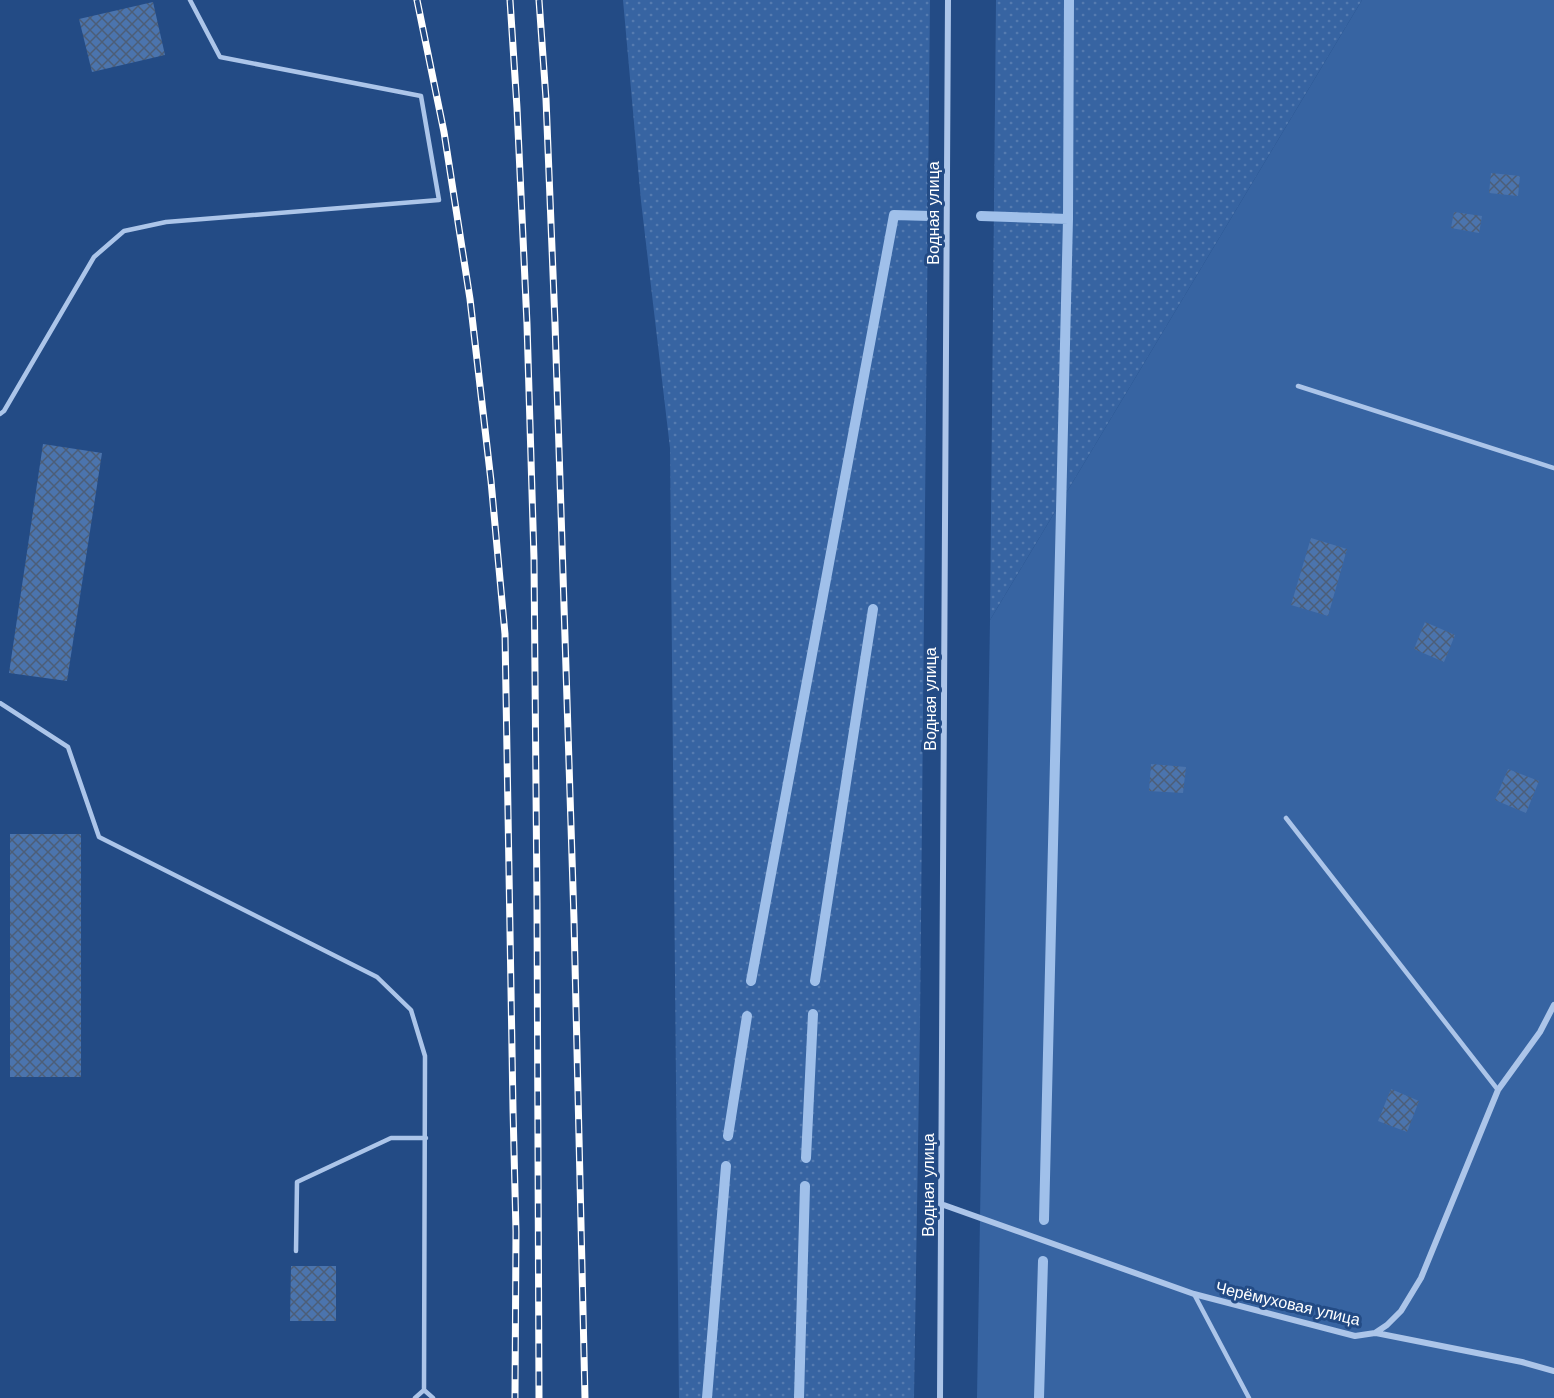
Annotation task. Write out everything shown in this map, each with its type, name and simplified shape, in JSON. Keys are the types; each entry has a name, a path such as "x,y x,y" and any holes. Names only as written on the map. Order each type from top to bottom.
{"street":[{"name":"Водная улица","path":"940,1398 948,0"},
{"name":"Черёмуховая улица","path":"941,1204 1194,1294 1355,1336 1375,1333 1401,1311 1421,1278 1498,1090 1540,1032 1554,1005"},
{"path":"1375,1333 1522,1362 1554,1371"}],"lane":[{"path":"0,414 4,411 94,257 124,231 166,222 439,200 420,96 220,57 190,0"},
{"path":"1298,386 1554,468"},
{"path":"0,703 68,747 99,837 377,977 411,1010 425,1056 426,1138 424,1390 415,1398"},
{"path":"1286,818 1498,1090"},
{"path":"296,1251 297,1182 391,1138 426,1138"},
{"path":"1194,1294 1249,1398"},
{"path":"424,1390 433,1398"}],"shaded area":[{"path":"623,0 930,0 914,1398 679,1398 670,448 641,201"},
{"path":"996,0 1362,0 990,620"},
{"path":"1362,0 1554,0 1554,1398 977,1398 990,620"}],"building":[{"path":"153,2 165,55 92,72 79,19"},
{"path":"1491,173 1520,176 1518,196 1489,193"},
{"path":"1454,212 1482,216 1479,233 1451,228"},
{"path":"43,444 102,453 67,681 9,673"},
{"path":"1311,538 1347,549 1328,616 1291,605"},
{"path":"1425,622 1455,635 1444,662 1414,649"},
{"path":"1151,764 1186,767 1183,793 1149,791"},
{"path":"1508,769 1539,781 1526,813 1495,800"},
{"path":"10,834 81,834 81,1077 10,1077"},
{"path":"1391,1089 1419,1101 1407,1132 1378,1121"},
{"path":"291,1266 336,1266 336,1321 290,1321"}],"waterway":[{"path":"1044,1220 1068,219 1069,0"},
{"path":"751,981 894,215 930,216"},
{"path":"981,216 1068,219"},
{"path":"815,981 873,609"},
{"path":"806,1158 813,1014"},
{"path":"728,1136 747,1016"},
{"path":"707,1398 726,1166"},
{"path":"799,1398 805,1186"},
{"path":"1039,1398 1043,1261"}],"railway":[{"path":"417,0 444,132 470,299 491,481 505,634 516,1232 515,1398"},
{"path":"510,0 527,324 534,559 539,1398"},
{"path":"539,0 546,99 555,323 574,920 585,1398"}]}
